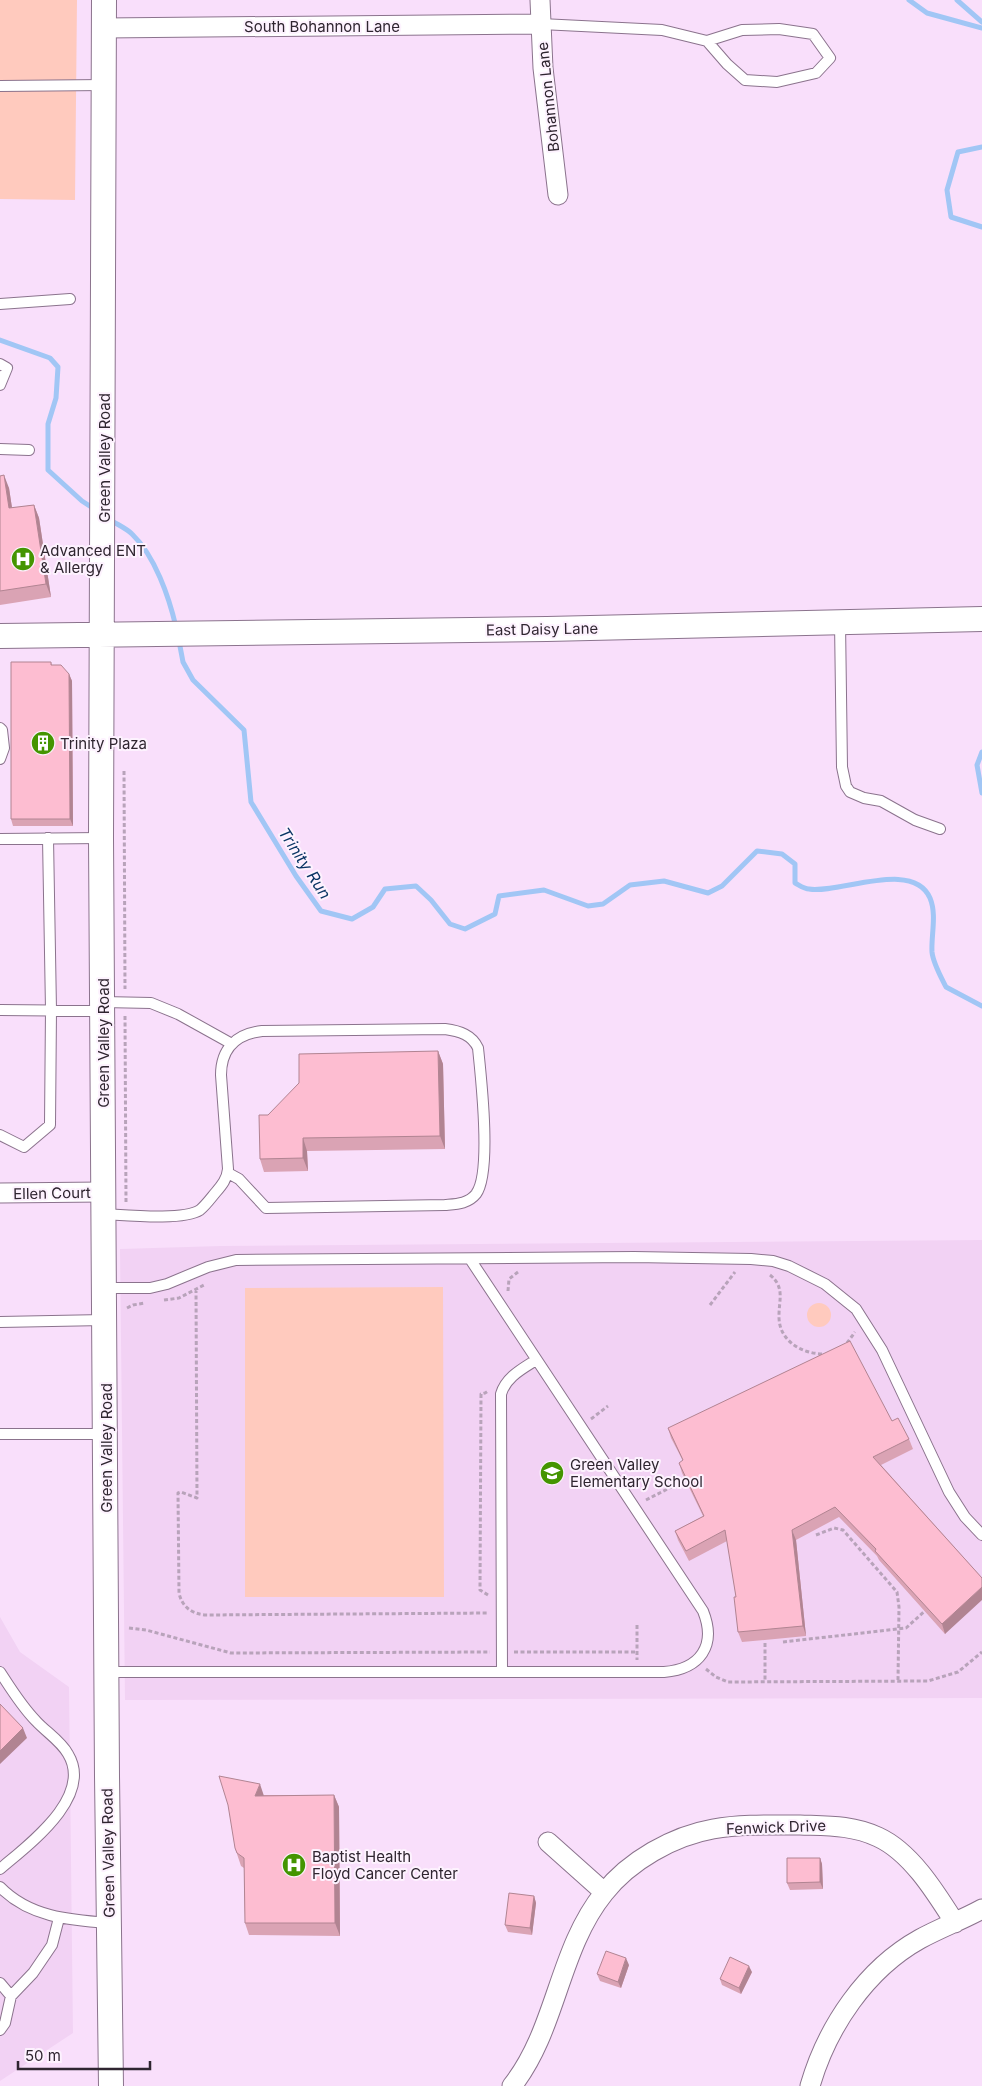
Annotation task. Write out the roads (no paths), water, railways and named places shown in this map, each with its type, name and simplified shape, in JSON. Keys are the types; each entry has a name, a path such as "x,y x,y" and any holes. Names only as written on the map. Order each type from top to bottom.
{"street":[{"name":"Green Valley Road","path":"104,0 102,838 110,1005 111,1207 105,1288 105,1320 111,2086"},
{"name":"Bohannon Lane","path":"540,0 543,68 558,195"},
{"name":"South Bohannon Lane","path":"104,28 541,24"},
{"name":"East Daisy Lane","path":"0,636 102,633 537,630 840,621 982,619"},
{"name":"Ellen Court","path":"0,1193 111,1207"},
{"name":"Fenwick Drive","path":"512,2086 532,2054 578,1933 604,1892 642,1859 693,1834 730,1827 828,1824 863,1831 892,1845 904,1856 934,1889 955,1923"},
{"path":"548,1842 604,1892"},
{"path":"810,2086 819,2060 839,2020 865,1984 900,1953 920,1940 982,1909"}],"lane":[{"path":"541,24 662,30 707,41 742,30 778,29 813,34 830,58 816,72 777,82 745,80 727,64 707,41"},
{"path":"0,86 104,85"},
{"path":"0,304 70,299"},
{"path":"0,364 7,368 0,385"},
{"path":"0,449 29,450"},
{"path":"840,621 842,767 846,786 856,796 881,801 915,820 940,829"},
{"path":"0,728 2,730 4,748 0,760"},
{"path":"0,1135 24,1147 50,1125 51,1010 48,838"},
{"path":"0,839 102,838"},
{"path":"0,1010 51,1010 151,1003 178,1014 232,1044"},
{"path":"111,1207 173,1216 195,1212 206,1204 226,1180 228,1173 221,1068 224,1054 232,1044 246,1034 262,1031 445,1029 460,1032 472,1039 478,1048 484,1160 482,1180 477,1193 466,1202 445,1205 266,1208 239,1179 228,1173"},
{"path":"105,1288 158,1286 208,1267 236,1260 634,1257 773,1261 806,1272 826,1284 856,1309 882,1350 949,1492 965,1518 982,1535"},
{"path":"107,1672 671,1672 690,1666 698,1659 704,1649 708,1635 707,1621 703,1611 470,1259"},
{"path":"0,1322 105,1320"},
{"path":"502,1672 501,1394 507,1382 514,1374 536,1360"},
{"path":"0,1434 106,1434"},
{"path":"0,1672 29,1714 69,1755 73,1773 70,1792 65,1805 58,1815 0,1869"},
{"path":"0,1887 8,1895 32,1910 47,1916 109,1923"},
{"path":"0,2030 5,2023 11,1996 46,1956 55,1938 59,1918"},
{"path":"0,1983 11,1996"}],"waterway":[{"path":"909,0 927,13 982,28"},
{"path":"957,0 982,22"},
{"path":"982,147 958,152 947,190 951,217 982,227"},
{"name":"Trinity Run","path":"0,340 50,358 58,367 56,398 48,424 48,470 82,501 96,510"},
{"name":"Trinity Run","path":"109,519 132,534 148,554 165,590 176,627"},
{"name":"Trinity Run","path":"179,641 183,662 193,680 244,730 251,802 296,876 321,911 352,919 373,907 385,889 416,886 431,900 450,924 465,929 495,914 499,896 544,890 588,906 603,904 630,885 664,881 708,893 722,886 757,851 782,854 795,864 795,883 807,889 822,889 892,879 908,881 921,887 930,898 932,905 932,952 946,987 982,1006"},
{"path":"982,752 977,765 982,793"}],"place":[{"name":"Advanced ENT & Allergy","path":"23,559"},
{"name":"Trinity Plaza","path":"43,743"},
{"name":"Green Valley Elementary School","path":"552,1473"},
{"name":"Baptist Health Floyd Cancer Center","path":"294,1865"}]}
